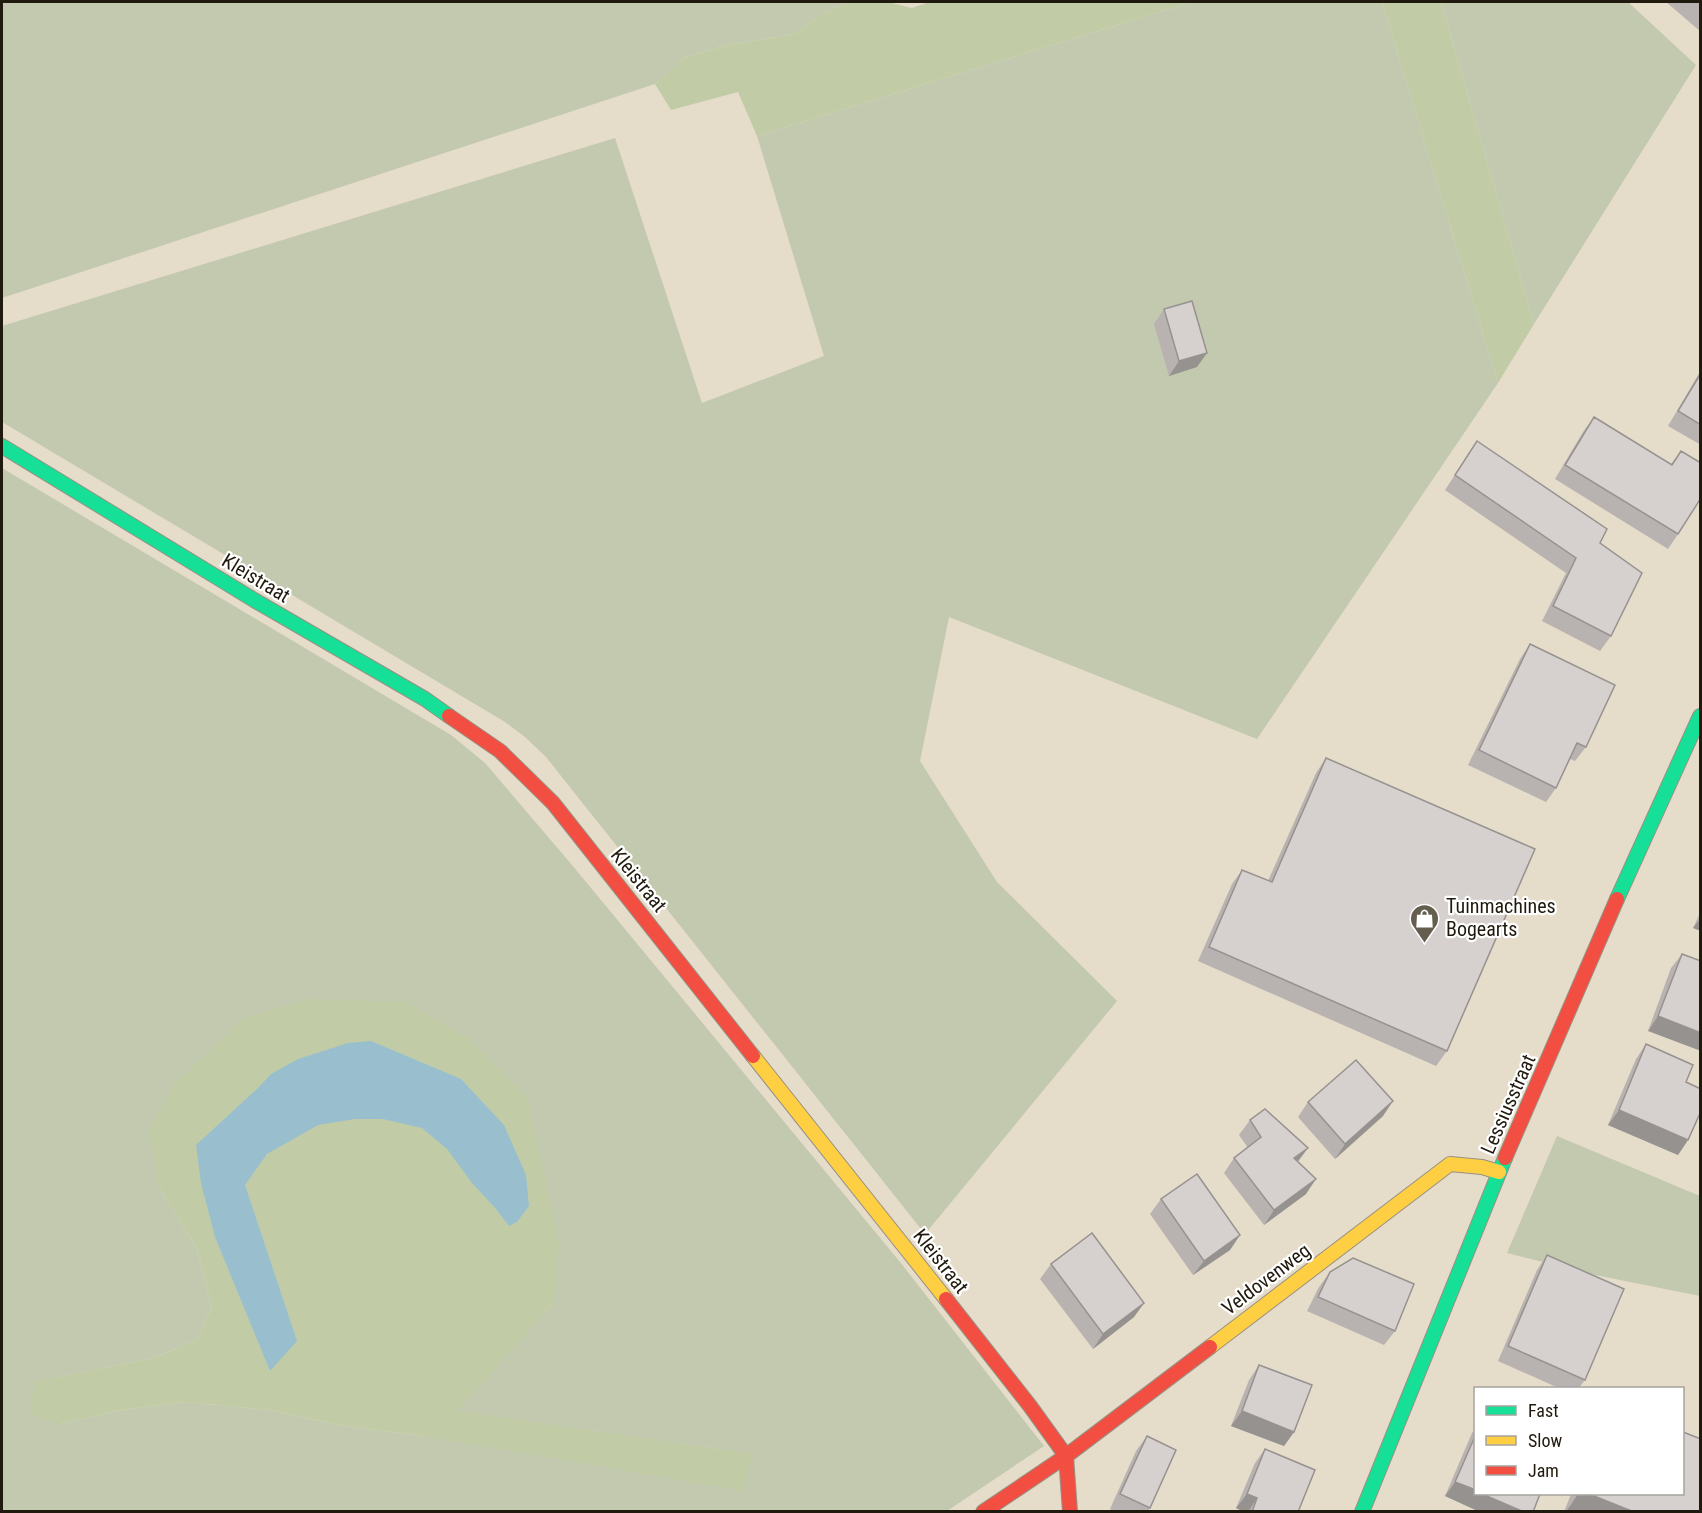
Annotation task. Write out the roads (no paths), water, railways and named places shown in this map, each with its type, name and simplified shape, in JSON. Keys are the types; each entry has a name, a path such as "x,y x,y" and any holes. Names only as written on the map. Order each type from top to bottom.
{"street":[{"name":"Kleistraat","path":"2,446 254,600 425,699 500,751 560,812 1001,1369 1066,1456"},
{"name":"Lessiusstraat","path":"1362,1512 1499,1172 1640,845 1701,716"},
{"name":"Veldovenweg","path":"983,1512 1066,1456 1450,1164 1482,1167 1499,1172"},
{"path":"1066,1456 1070,1512"}],"water":[{"path":"371,1041 461,1079 504,1125 526,1175 529,1206 517,1222 509,1226 472,1183 447,1149 422,1128 383,1119 355,1119 318,1125 267,1154 245,1185 297,1341 270,1371 215,1237 201,1183 196,1145 271,1074 298,1059 348,1043"}],"place":[{"name":"Tuinmachines Bogearts","path":"1425,944"}]}
